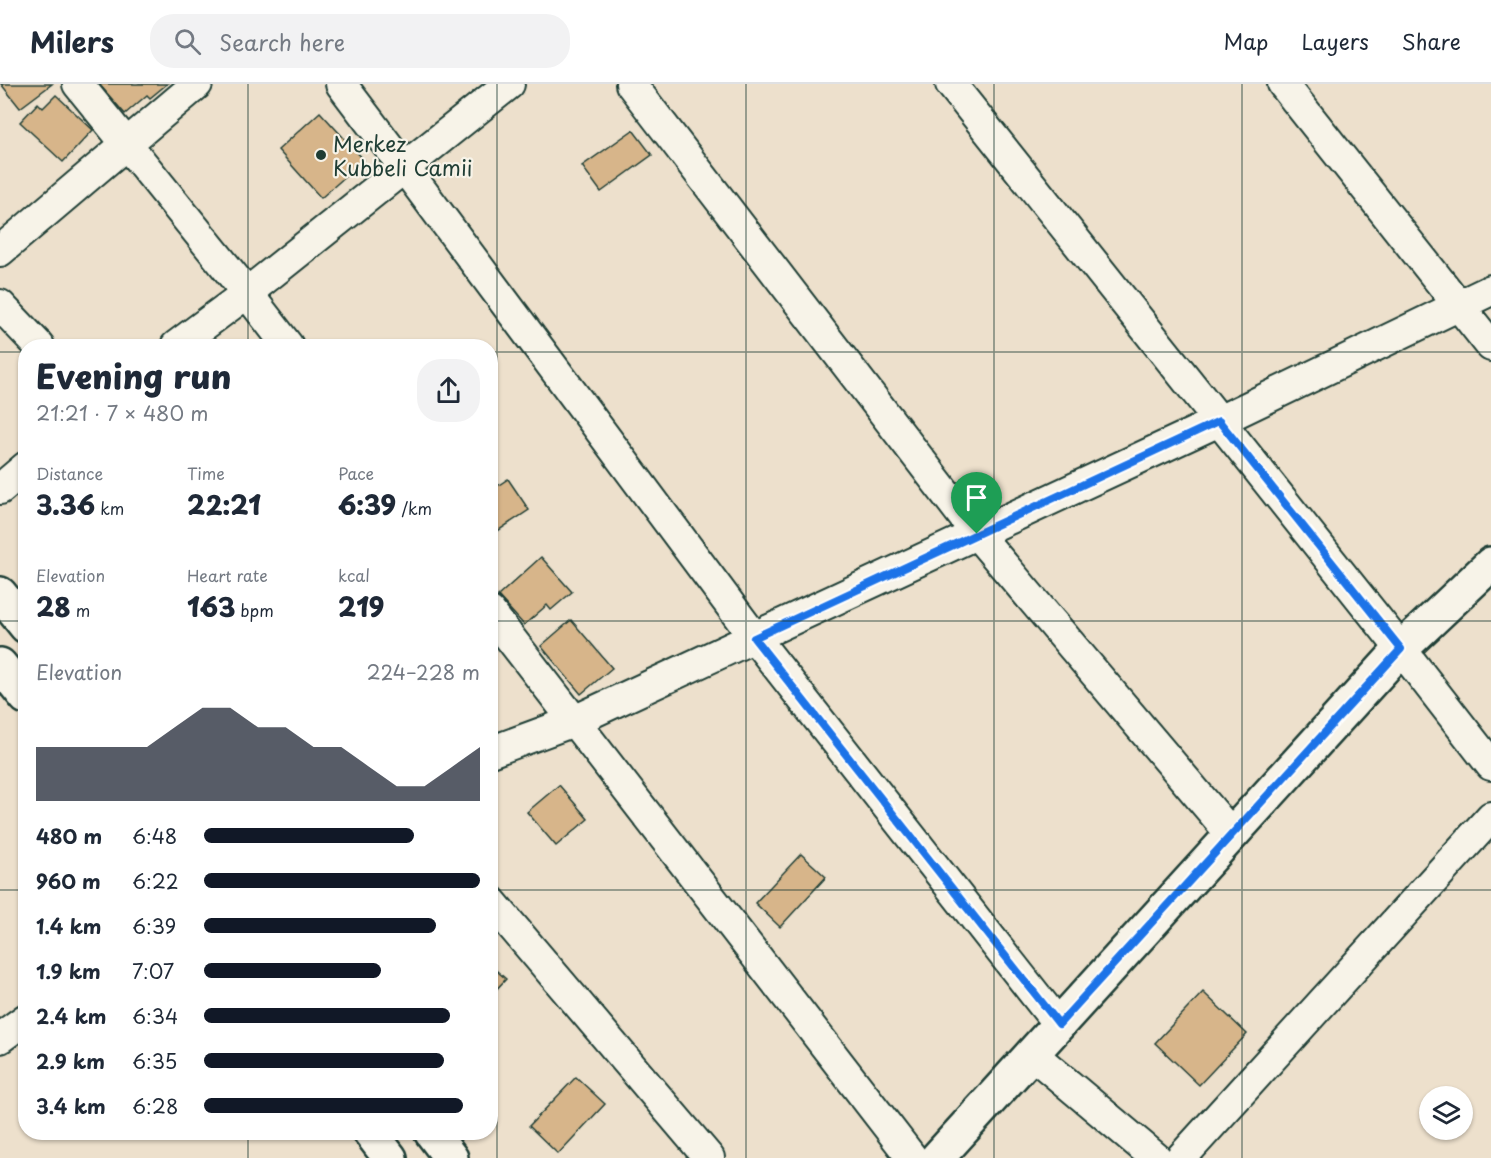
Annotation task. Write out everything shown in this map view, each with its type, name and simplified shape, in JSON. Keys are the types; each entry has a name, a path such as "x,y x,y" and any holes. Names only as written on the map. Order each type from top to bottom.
{"street":[{"path":"78,84 283,339"},
{"path":"0,251 197,84"},
{"path":"341,84 754,638 1059,1024"},
{"path":"186,339 509,84"},
{"path":"631,84 977,534 1232,835"},
{"path":"951,84 1491,765"},
{"path":"1283,84 1491,346"},
{"path":"498,749 574,721 754,638 1219,421 1491,290"},
{"path":"0,305 32,339"},
{"path":"0,489 18,474"},
{"path":"937,1158 1401,649 1491,564"},
{"path":"0,594 18,616"},
{"path":"498,622 912,1158"},
{"path":"0,665 18,687"},
{"path":"1180,1158 1491,817"},
{"path":"498,909 709,1158"},
{"path":"0,1038 18,1025"},
{"path":"1032,1054 1155,1158"},
{"path":"376,1140 390,1158"},
{"path":"437,1140 451,1158"}],"building":[{"path":"1,84 52,84 20,108"},
{"path":"99,84 167,84 150,98 147,95 125,114"},
{"path":"56,95 93,130 63,162 20,122 38,103 43,108"},
{"name":"Merkez Kubbeli Camii","path":"320,112 364,160 321,198 278,150"},
{"path":"633,130 652,155 601,192 582,166"},
{"path":"508,479 529,510 498,531 498,486"},
{"path":"541,557 572,592 551,610 547,605 524,625 498,596"},
{"path":"571,620 612,668 581,694 541,646"},
{"path":"559,785 588,819 556,846 527,812"},
{"path":"801,854 826,877 780,927 755,903"},
{"path":"498,972 506,979 498,988"},
{"path":"1203,992 1247,1034 1199,1085 1155,1043"},
{"path":"576,1077 605,1104 558,1154 529,1126"}],"place":[{"name":"Merkez Kubbeli Camii","path":"321,155"}],"route":[{"path":"1219,421 1401,649 1059,1024 754,638 977,534 1219,421"}]}
